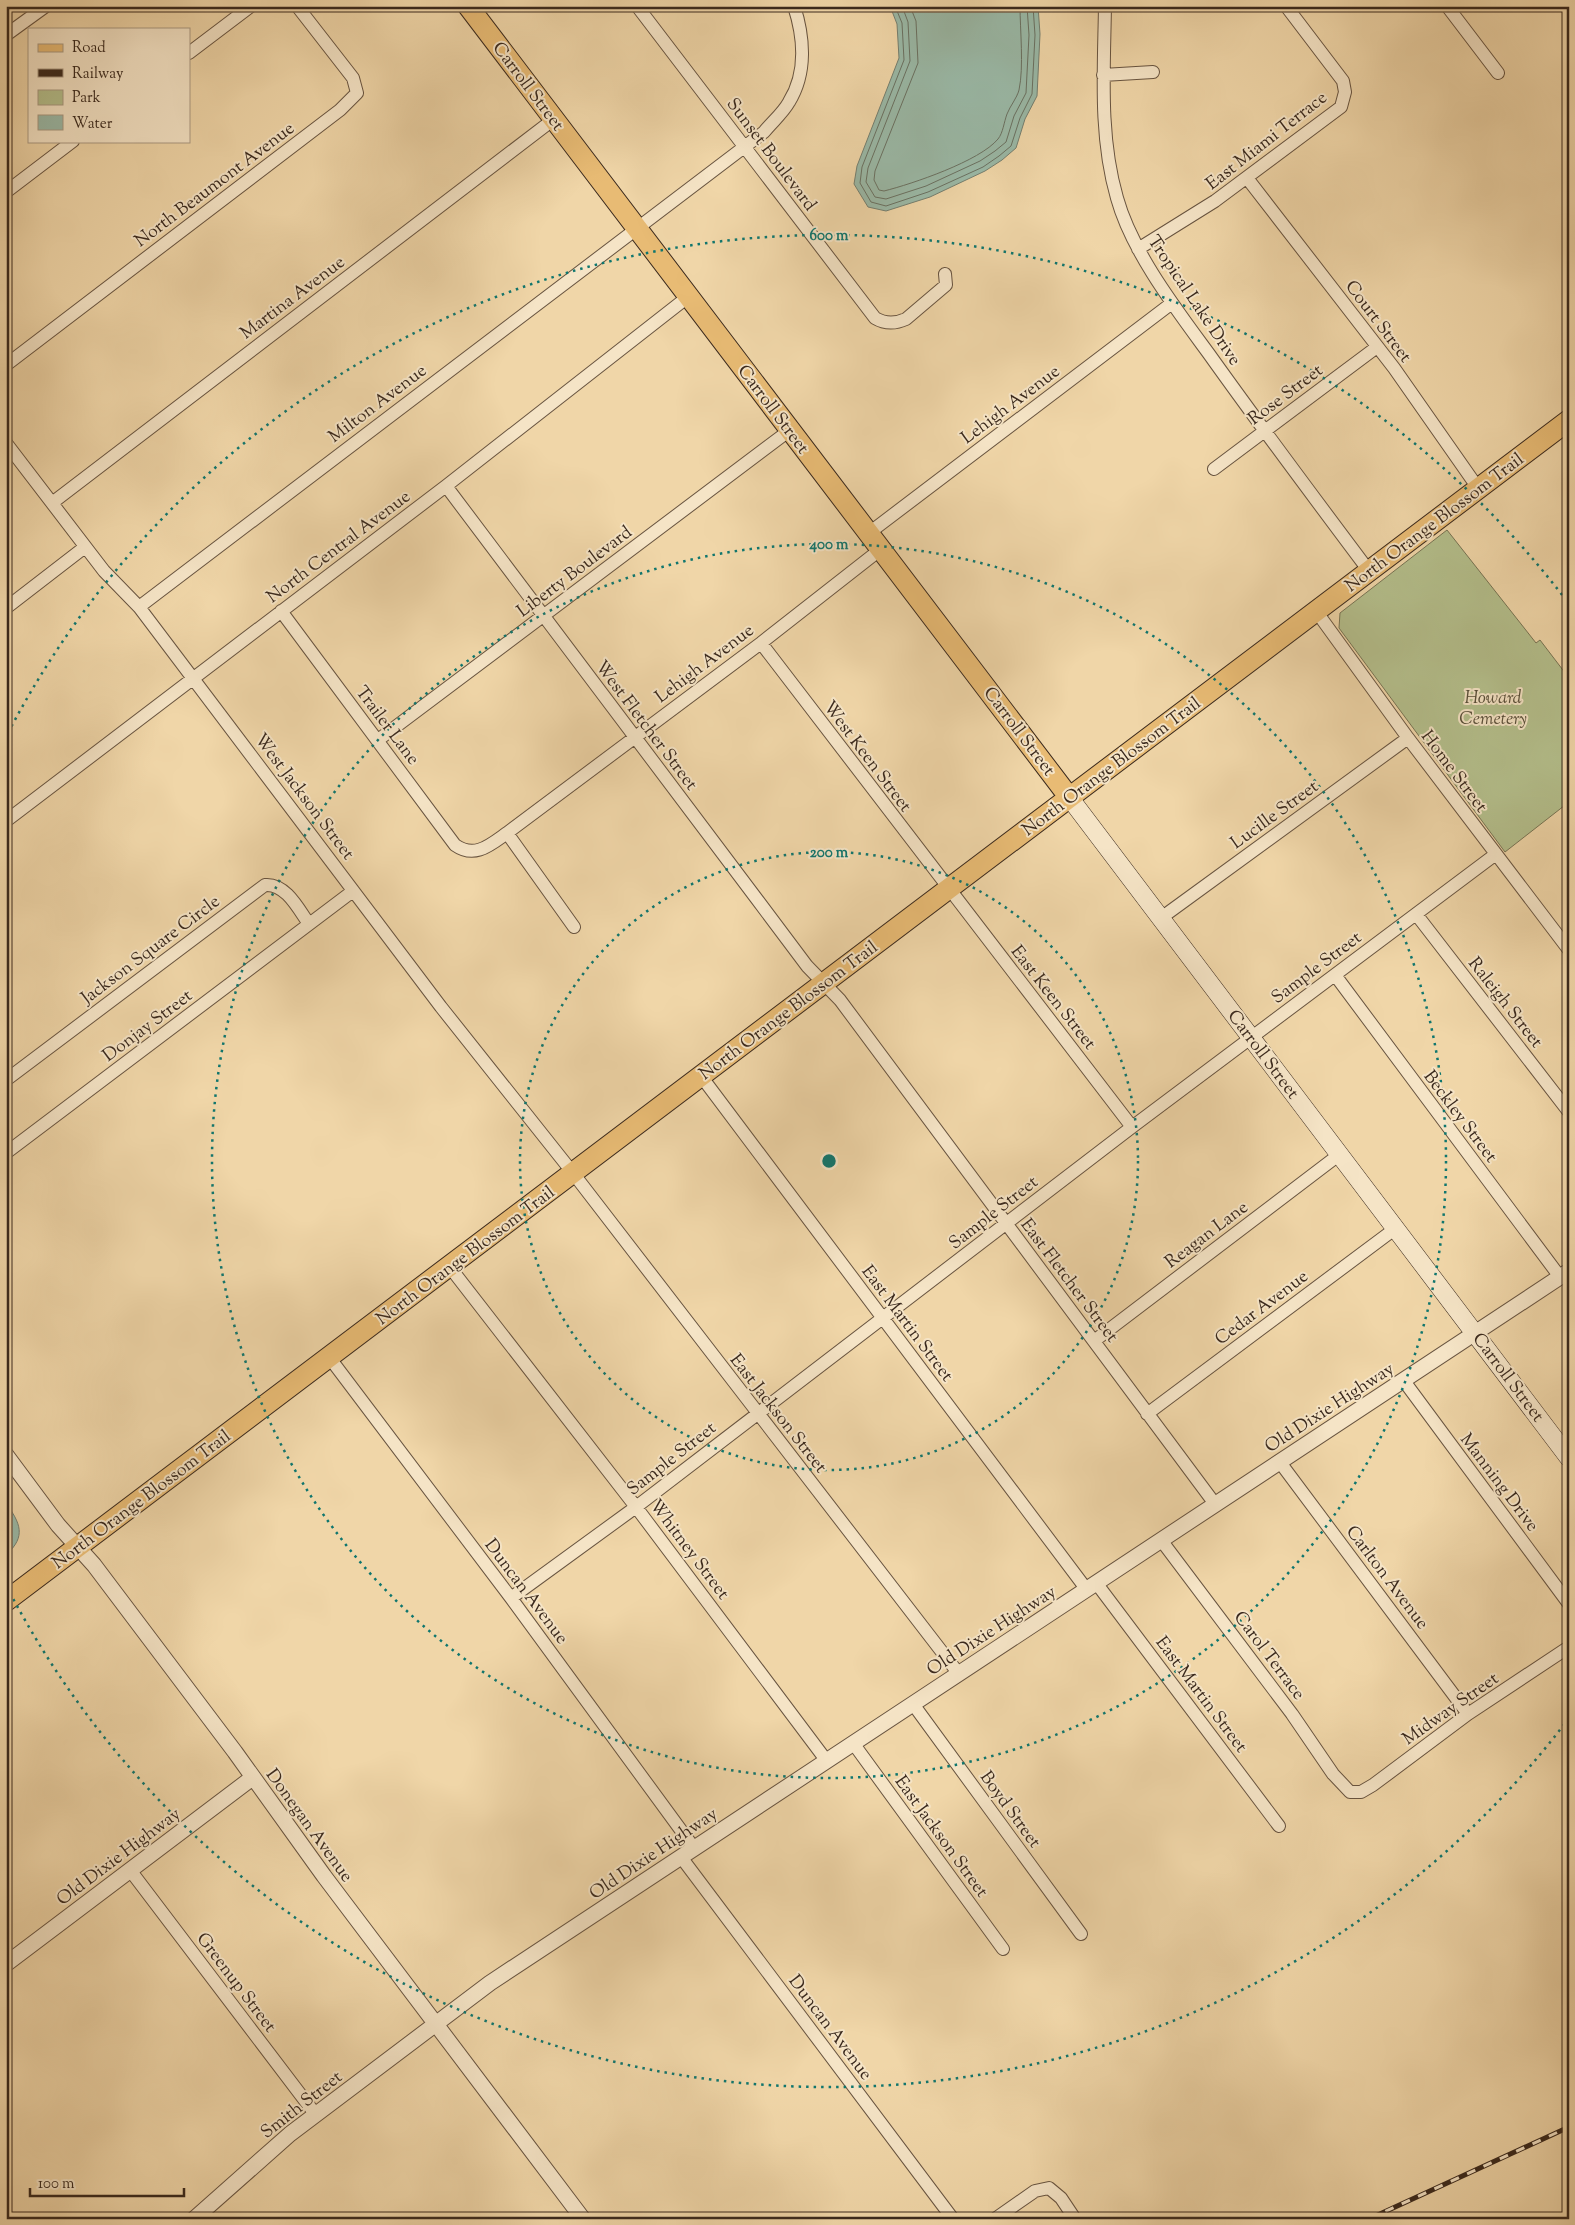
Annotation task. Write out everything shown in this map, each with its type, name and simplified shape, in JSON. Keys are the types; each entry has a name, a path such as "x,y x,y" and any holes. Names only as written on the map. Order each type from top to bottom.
{"main road":[{"name":"Carroll Street","path":"468,6 1162,918 1569,1458"},
{"name":"North Orange Blossom Trail","path":"6,1600 1569,420"}],"street":[{"path":"6,35 46,6"},
{"path":"190,52 251,6"},
{"name":"North Beaumont Avenue","path":"6,365 340,110 357,93 352,78 297,6"},
{"name":"Sunset Boulevard","path":"637,6 875,318 883,322 906,319 946,285 944,274"},
{"path":"636,227 764,132 790,101 798,80 803,44 800,24 794,6"},
{"name":"Tropical Lake Drive","path":"1105,6 1103,76 1108,161 1117,200 1138,249 1172,303 1264,431 1369,571"},
{"name":"East Miami Terrace","path":"1138,249 1208,206 1341,107 1345,92 1343,81 1286,6"},
{"path":"1447,6 1498,73"},
{"path":"1103,76 1153,72"},
{"name":"Martina Avenue","path":"52,503 554,119"},
{"path":"6,192 72,142"},
{"name":"Court Street","path":"1247,178 1377,347 1478,488"},
{"name":"Milton Avenue","path":"139,607 636,227"},
{"name":"North Central Avenue","path":"6,821 446,486 689,296"},
{"name":"Lehigh Avenue","path":"869,533 1172,303"},
{"name":"Rose Street","path":"1214,469 1377,347"},
{"name":"Liberty Boulevard","path":"378,740 790,430"},
{"name":"West Jackson Street","path":"6,443 104,571 139,607 441,1006 573,1173"},
{"name":"West Fletcher Street","path":"446,486 807,966 823,984"},
{"path":"6,608 85,547"},
{"name":"Lehigh Avenue","path":"472,852 482,850 507,833 761,644 881,549"},
{"name":"Trailer Lane","path":"280,611 455,845 462,850 472,852"},
{"name":"Home Street","path":"1316,611 1408,738 1569,950"},
{"name":"West Keen Street","path":"761,644 948,889"},
{"name":"Lucille Street","path":"1162,918 1408,738"},
{"path":"507,833 574,927"},
{"name":"Sample Street","path":"510,1598 636,1507 757,1413 884,1319 1132,1127 1496,854"},
{"name":"Jackson Square Circle","path":"6,1080 265,885 277,886 282,889 309,924"},
{"name":"East Keen Street","path":"948,889 1132,1127"},
{"name":"Donjay Street","path":"6,1153 353,891"},
{"name":"Raleigh Street","path":"1416,914 1569,1112"},
{"name":"Beckley Street","path":"1335,975 1564,1274"},
{"name":"East Fletcher Street","path":"823,984 840,1000 1215,1504"},
{"name":"East Martin Street","path":"701,1076 884,1319 1279,1826"},
{"name":"Reagan Lane","path":"1094,1341 1340,1154"},
{"name":"East Jackson Street","path":"573,1173 959,1674"},
{"name":"Cedar Avenue","path":"1147,1414 1396,1228"},
{"name":"Whitney Street","path":"449,1266 636,1507 826,1760"},
{"name":"Old Dixie Highway","path":"436,2024 490,1983 1564,1274"},
{"name":"Duncan Avenue","path":"329,1357 694,1848"},
{"name":"Manning Drive","path":"1404,1381 1569,1604"},
{"name":"Donegan Avenue","path":"6,1455 58,1524 94,1564 583,2219"},
{"name":"Carlton Avenue","path":"1280,1461 1468,1714"},
{"name":"Carol Terrace","path":"1161,1540 1292,1714 1333,1774 1350,1792"},
{"name":"Midway Street","path":"1350,1792 1361,1792 1373,1786 1468,1714 1569,1648"},
{"name":"Boyd Street","path":"913,1704 1081,1934"},
{"name":"East Jackson Street","path":"853,1743 1003,1949"},
{"name":"Old Dixie Highway","path":"6,1964 252,1778"},
{"name":"Duncan Avenue","path":"681,1857 954,2219"},
{"name":"Greenup Street","path":"130,1870 316,2115"},
{"name":"Smith Street","path":"194,2219 244,2173 316,2115 436,2024"},
{"path":"995,2219 1035,2191 1049,2188 1061,2198 1075,2219"}],"green space":[{"name":"Howard Cemetery","path":"1447,530 1536,643 1540,640 1569,678 1569,802 1505,852 1339,628 1340,613"}],"water":[{"path":"890,6 1038,6 1040,34 1037,96 1025,119 1016,148 985,171 930,197 886,211 868,207 854,184 857,166 899,58 897,24"},
{"path":"6,1503 18,1523 19,1535 17,1542 6,1555"}],"railway":[{"path":"1369,2219 1569,2127"}]}
